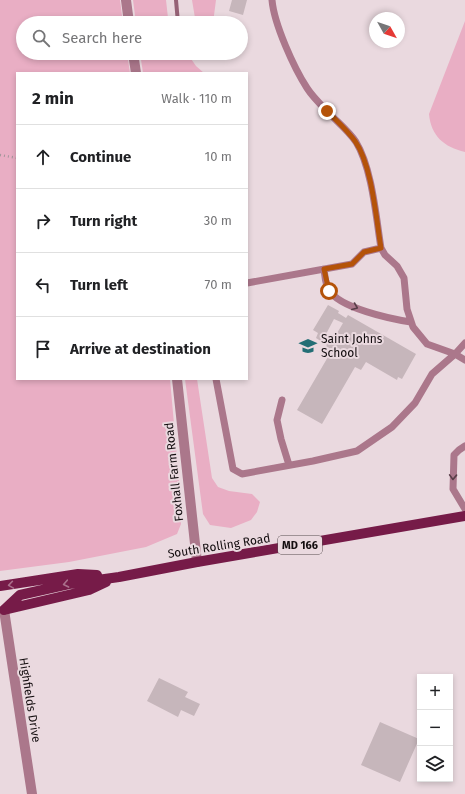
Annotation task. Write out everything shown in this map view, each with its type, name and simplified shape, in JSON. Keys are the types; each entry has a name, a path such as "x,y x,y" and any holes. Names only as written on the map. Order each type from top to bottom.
{"main road":[{"name":"South Rolling Road","path":"1,609 89,590 119,577 197,562 465,516"},
{"name":"South Rolling Road","path":"0,586 78,574 119,577"}],"street":[{"path":"126,0 128,16"},
{"path":"134,60 136,72"},
{"name":"Foxhall Farm Road","path":"177,380 197,562"},
{"name":"Highfields Drive","path":"1,609 4,646 32,794"}],"lane":[{"path":"272,0 290,57 307,88 346,130 355,141 364,157 371,187 381,248 385,255 397,266 404,278 407,309 413,327 427,344 455,354 465,360"},
{"path":"248,283 352,264 364,252 381,248"},
{"path":"324,269 329,291 338,298 354,307 374,314 411,322"},
{"path":"216,380 233,469 242,474 357,451 392,427 415,403 432,374 465,343"},
{"path":"282,400 277,420 289,465"},
{"path":"465,446 454,456 453,489 465,509"}],"path":[{"path":"0,155 16,158"}],"shaded area":[{"path":"0,0 120,0 122,16 16,16 16,60 128,60 130,72 16,72 16,380 170,380 182,514 180,515 181,524 177,534 146,547 69,562 0,571"},
{"path":"133,0 166,0 168,16 135,16"},
{"path":"192,0 216,0 214,16 195,16"},
{"path":"465,21 465,152 445,144 440,139 433,129 429,114"},
{"path":"141,60 192,60 203,72 143,72"},
{"path":"185,380 197,380 212,478 218,487 229,491 252,494 260,502 257,512 251,520 231,528 210,525 203,514"}],"building":[{"path":"232,0 247,0 243,15 229,11"},
{"path":"328,305 339,311 338,313 346,318 348,315 416,354 402,379 398,377 397,380 366,362 361,370 355,367 322,424 297,410 332,350 316,338 318,333 313,330","holes":["334,319 343,323 333,340 325,336"]},
{"path":"159,678 188,692 185,697 200,704 194,716 181,710 178,717 147,701"},
{"path":"380,722 417,738 417,744 400,782 361,765"}],"waterway":[{"path":"176,0 177,16"}],"place":[{"name":"Saint Johns School","path":"308,346"}],"route":[{"path":"327,111 355,141 364,157 381,248 364,252 352,264 324,269 329,291"}]}
